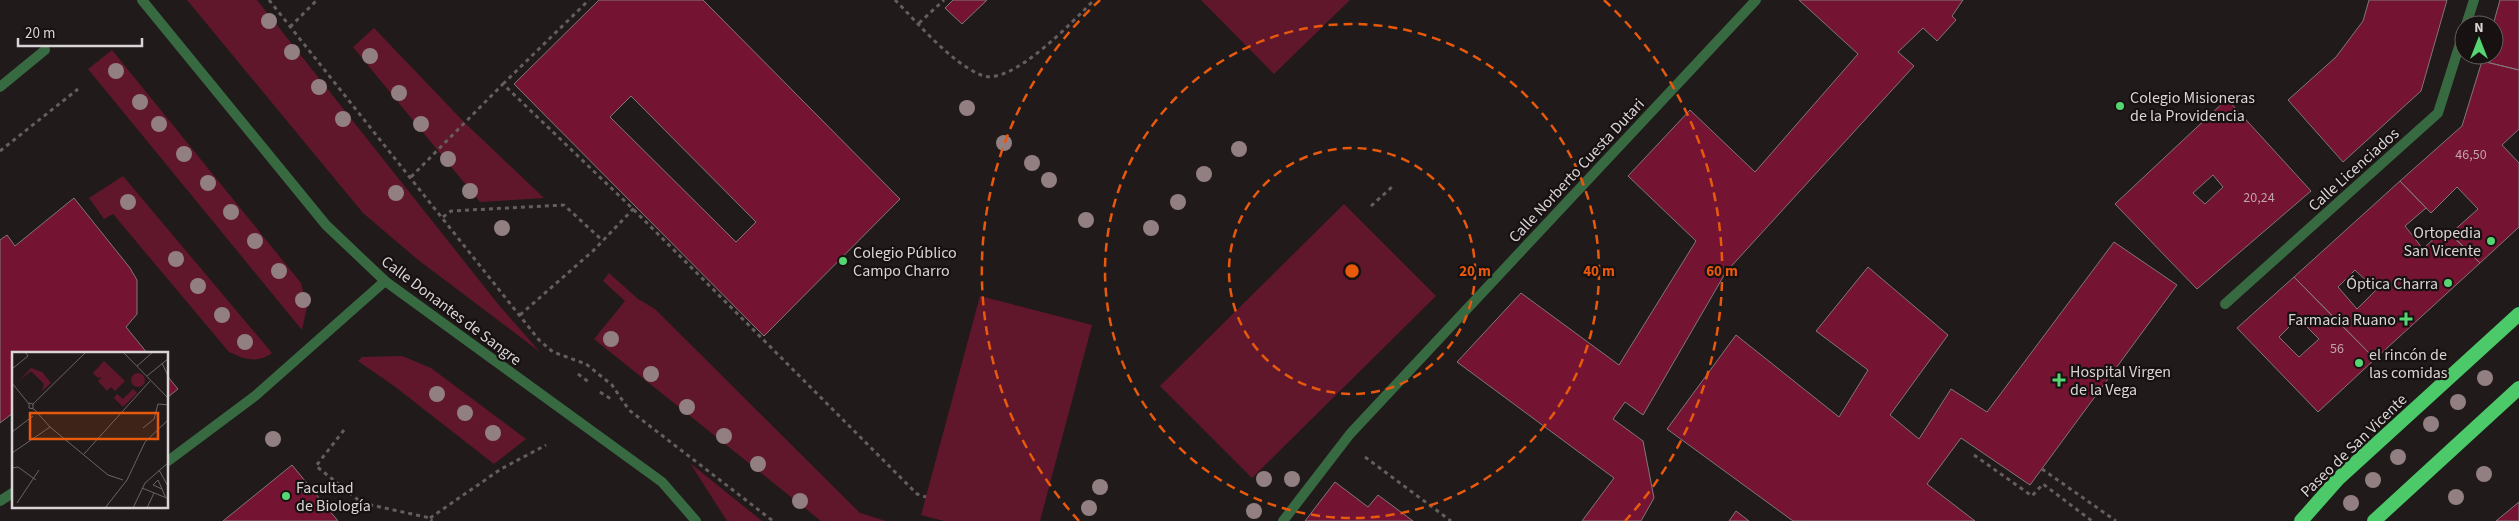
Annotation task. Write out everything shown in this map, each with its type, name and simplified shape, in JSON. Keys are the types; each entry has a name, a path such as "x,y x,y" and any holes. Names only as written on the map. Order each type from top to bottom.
{"highway":[{"name":"Paseo de San Vicente","path":"2301,521 2338,479 2519,314"},
{"path":"2374,521 2519,388"}],"street":[{"name":"Calle Donantes de Sangre","path":"142,0 326,225 385,281 662,482 696,521"},
{"name":"Calle Norberto Cuesta Dutari","path":"1283,521 1344,442 1756,0"},
{"path":"2469,15 2474,0"},
{"path":"0,87 45,50"},
{"name":"Calle Licenciados","path":"2225,304 2438,113 2454,63"},
{"path":"169,459 254,396 385,281"},
{"path":"0,500 12,493"}],"path":[{"path":"269,0 539,340 553,352 586,364 612,385 629,410 773,521"},
{"path":"290,27 317,0"},
{"path":"411,177 589,0"},
{"path":"895,0 957,60 982,76 1009,72 1043,49 1094,0"},
{"path":"918,24 944,0"},
{"path":"503,84 634,208 917,494 926,497"},
{"path":"0,151 78,89"},
{"path":"1372,206 1392,187"},
{"path":"443,217 451,211 564,205 603,241"},
{"path":"520,315 603,241 634,208"},
{"path":"578,374 590,383"},
{"path":"600,392 611,399"},
{"path":"344,430 316,466 362,503 431,520 501,469 546,445"},
{"path":"1344,442 1451,521"},
{"path":"1974,454 2032,496 2043,484 2092,521"},
{"path":"2042,469 2116,521"}],"shaded area":[{"path":"187,0 257,0 498,304 540,352 417,259 363,213"},
{"path":"1201,0 1350,0 1274,74"},
{"path":"374,28 464,122 544,198 480,202 353,47"},
{"path":"112,50 301,283 307,307 302,330 88,69"},
{"path":"123,176 272,353 261,358 250,359 229,352 113,214 104,219 89,198"},
{"path":"1344,204 1436,296 1252,478 1160,386"},
{"path":"609,273 638,299 655,309 860,513 886,521 821,521 594,339 625,301 603,281"},
{"path":"980,296 1092,325 1040,521 944,521 921,515"},
{"path":"402,356 431,368 526,439 494,464 394,386 358,361 362,357"},
{"path":"690,463 762,521 727,521"}],"building":[{"path":"599,0 703,0 900,199 764,336 514,84","holes":["631,96 756,222 736,242 610,117"]},
{"path":"953,0 987,0 962,24 945,8"},
{"path":"1799,0 1963,0 1952,16 1956,20 1937,41 1923,28 1898,52 1914,66 1726,272 1643,415 1625,402 1613,419 1643,441 1654,498 1641,521 1582,521 1614,478 1457,362 1521,293 1619,365 1696,241 1628,176 1690,110 1755,172 1858,54"},
{"path":"2369,0 2447,0 2421,91 2343,162 2288,100 2336,57 2363,21"},
{"path":"2500,0 2519,0 2519,70 2498,65 2504,65 2504,15 2496,15"},
{"path":"2481,65 2498,65 2519,70 2519,129 2502,145 2519,163 2519,227 2480,263 2450,234 2478,209 2457,187 2431,213 2400,181 2462,126"},
{"path":"2227,99 2311,191 2197,289 2115,204","holes":["2213,175 2223,187 2205,204 2193,193"]},
{"path":"2400,181 2426,208 2405,226 2423,249 2445,228 2480,263 2375,359 2294,277","holes":["2355,270 2376,290 2357,309 2338,287"]},
{"path":"74,198 130,268 137,280 137,314 126,327 146,352 12,352 12,414 0,423 0,240 7,235 15,246"},
{"name":"Hospital Virgen de la Vega","path":"2114,242 2177,285 2030,485 1961,438 1927,484 1975,521 1793,521 1667,429 1736,335 1839,417 1868,370 1816,331 1868,267 1948,335 1890,415 1919,439 1951,389 1987,412"},
{"path":"2294,277 2375,359 2318,412 2237,328","holes":["2298,318 2319,339 2299,357 2279,337"]},
{"path":"169,378 178,389 169,396"},
{"name":"Facultad de Biología","path":"292,465 338,521 223,521"},
{"path":"1335,482 1368,507 1378,495 1413,521 1305,521"},
{"path":"2519,502 2519,521 2496,521"},
{"path":"1736,511 1749,521 1729,521"}],"place":[{"name":"Colegio Misioneras de la Providencia","path":"2120,106"},
{"name":"Ortopedia San Vicente","path":"2491,241"},
{"name":"Colegio Público Campo Charro","path":"843,261"},
{"name":"Óptica Charra","path":"2448,283"},
{"name":"Farmacia Ruano","path":"2406,319"},
{"name":"el rincón de las comidas","path":"2359,363"},
{"name":"Hospital Virgen de la Vega","path":"2059,380"},
{"name":"Facultad de Biología","path":"286,496"}]}
